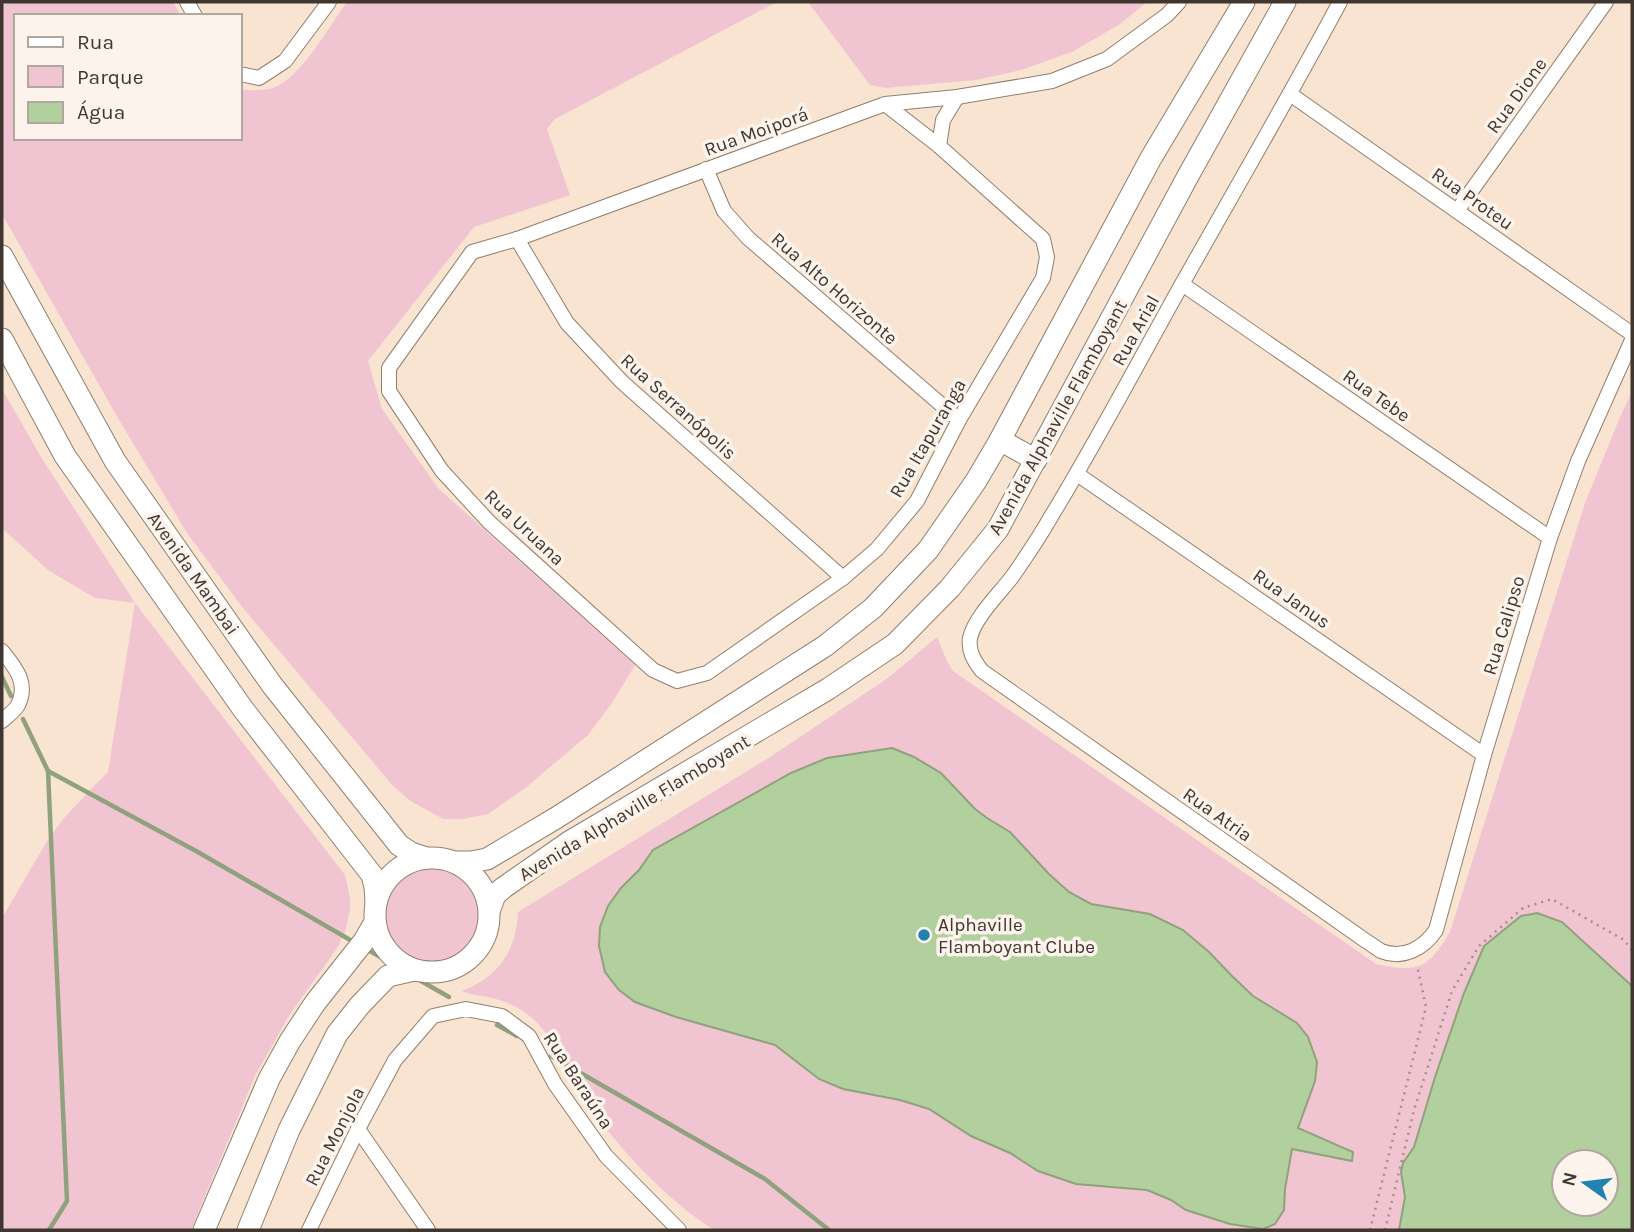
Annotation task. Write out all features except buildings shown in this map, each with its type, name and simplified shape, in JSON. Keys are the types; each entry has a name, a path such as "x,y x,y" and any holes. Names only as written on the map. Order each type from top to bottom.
{"street":[{"path":"242,74 259,78 285,61 328,2"},
{"name":"Rua Moiporá","path":"389,368 472,252 517,239 885,104 957,97 1052,81 1107,59 1167,15 1179,2"},
{"name":"Avenida Alphaville Flamboyant","path":"457,862 487,859 556,818 825,646 873,608 928,550 976,481 1000,440 1151,158 1244,2"},
{"name":"Avenida Alphaville Flamboyant","path":"490,909 495,895 503,888 569,842 828,689 894,644 950,588 998,530 1285,2"},
{"name":"Rua Arial","path":"982,671 973,659 969,646 977,622 1011,578 1077,474 1340,2"},
{"name":"Rua Dione","path":"1457,211 1606,2"},
{"name":"Rua Proteu","path":"1290,94 1632,334"},
{"path":"885,104 939,146 943,120 957,97"},
{"name":"Rua Itapuranga","path":"677,681 707,673 844,578 877,549 917,501 959,420 1043,278 1047,257 1043,239 939,146"},
{"name":"Rua Alto Horizonte","path":"706,169 724,211 748,238 959,420"},
{"name":"Rua Serranópolis","path":"517,239 567,323 622,382 844,578"},
{"name":"Avenida Mambai","path":"2,256 115,461 272,685 399,845 426,858"},
{"name":"Rua Tebe","path":"1182,284 1550,538"},
{"name":"Avenida Mambai","path":"2,339 65,456 243,709 372,875 376,912"},
{"name":"Rua Calipso","path":"1414,950 1428,942 1436,930 1484,755 1550,538 1577,461 1632,340"},
{"name":"Rua Uruana","path":"389,368 389,391 442,471 489,522 653,670 677,681"},
{"path":"1000,440 1036,460"},
{"name":"Rua Janus","path":"1077,474 1484,755"},
{"path":"2,651 19,671 23,689 18,707 2,721"},
{"name":"Rua Atria","path":"982,671 1366,941 1382,951 1402,954 1414,950"},
{"path":"204,1230 269,1079 315,1003 364,941 384,883 398,868 418,858 438,857 457,862 474,874 485,890 490,909 488,929 480,948 467,961 453,969 433,973 414,970 396,960 381,941 376,912"},
{"path":"248,1230 289,1130 337,1034 388,976 414,970"},
{"name":"Rua Baraúna","path":"395,1060 433,1016 466,1009 502,1016 529,1036 555,1084 606,1156 680,1230"},
{"name":"Rua Monjola","path":"309,1230 395,1060"},
{"path":"358,1129 428,1230"}],"path":[{"path":"1385,1230 1414,1110 1452,991 1479,946 1523,908 1552,899 1624,940 1632,950"},
{"path":"1370,1230 1426,1007 1414,950"}],"green space":[{"path":"2,2 173,2 180,14 14,14 14,140 242,140 242,90 273,88 294,74 347,2 777,2 555,119 547,129 570,195 474,227 368,361 382,409 438,488 635,665 588,735 524,789 488,814 463,819 443,819 409,800 393,786 243,608 187,533 119,420 2,214"},
{"path":"808,2 1147,2 1120,24 1072,52 1021,70 976,80 885,88 870,85"},
{"path":"2,389 41,457 135,603 95,598 48,570 3,529"},
{"name":"Alphaville Flamboyant Clube","path":"1632,392 1632,1230 714,1230 661,1189 628,1154 599,1119 540,1025 521,1010 505,1002 462,991 486,978 503,961 514,939 518,912 770,757 888,678 937,637 953,671 1376,964 1402,968 1420,965 1435,954 1450,932 1585,503"},
{"path":"135,603 345,875 350,910 345,932 336,950 290,1014 255,1076 191,1230 2,1230 2,918 47,841 64,818 108,772"},
{"path":"432,867 450,870 466,881 477,897 480,915 477,933 466,949 450,960 432,963 414,960 398,949 387,933 384,915 387,897 398,881 414,870"}],"water":[{"path":"892,748 941,773 975,809 1010,832 1069,892 1091,904 1150,914 1183,930 1253,996 1297,1023 1308,1037 1317,1062 1315,1081 1298,1128 1353,1152 1352,1161 1292,1149 1284,1210 1275,1224 1263,1229 1230,1224 1186,1210 1147,1190 1076,1184 1038,1171 1010,1153 971,1136 929,1109 900,1100 843,1089 819,1079 775,1045 676,1017 635,1002 619,990 605,972 599,946 600,927 608,906 653,850 791,773 827,758"},
{"path":"1537,913 1562,922 1632,986 1632,1230 1399,1230 1405,1197 1401,1172 1403,1163 1414,1147 1464,993 1484,946 1521,916"}],"waterway":[{"path":"2,677 11,696"},
{"path":"23,719 48,771 67,1201 49,1230"},
{"path":"48,771 196,851 352,941"},
{"path":"368,950 384,959"},
{"path":"421,981 449,997"},
{"path":"497,1025 517,1036"},
{"path":"551,1056 765,1179 829,1230"}],"place":[{"name":"Alphaville Flamboyant Clube","path":"924,935"}]}
